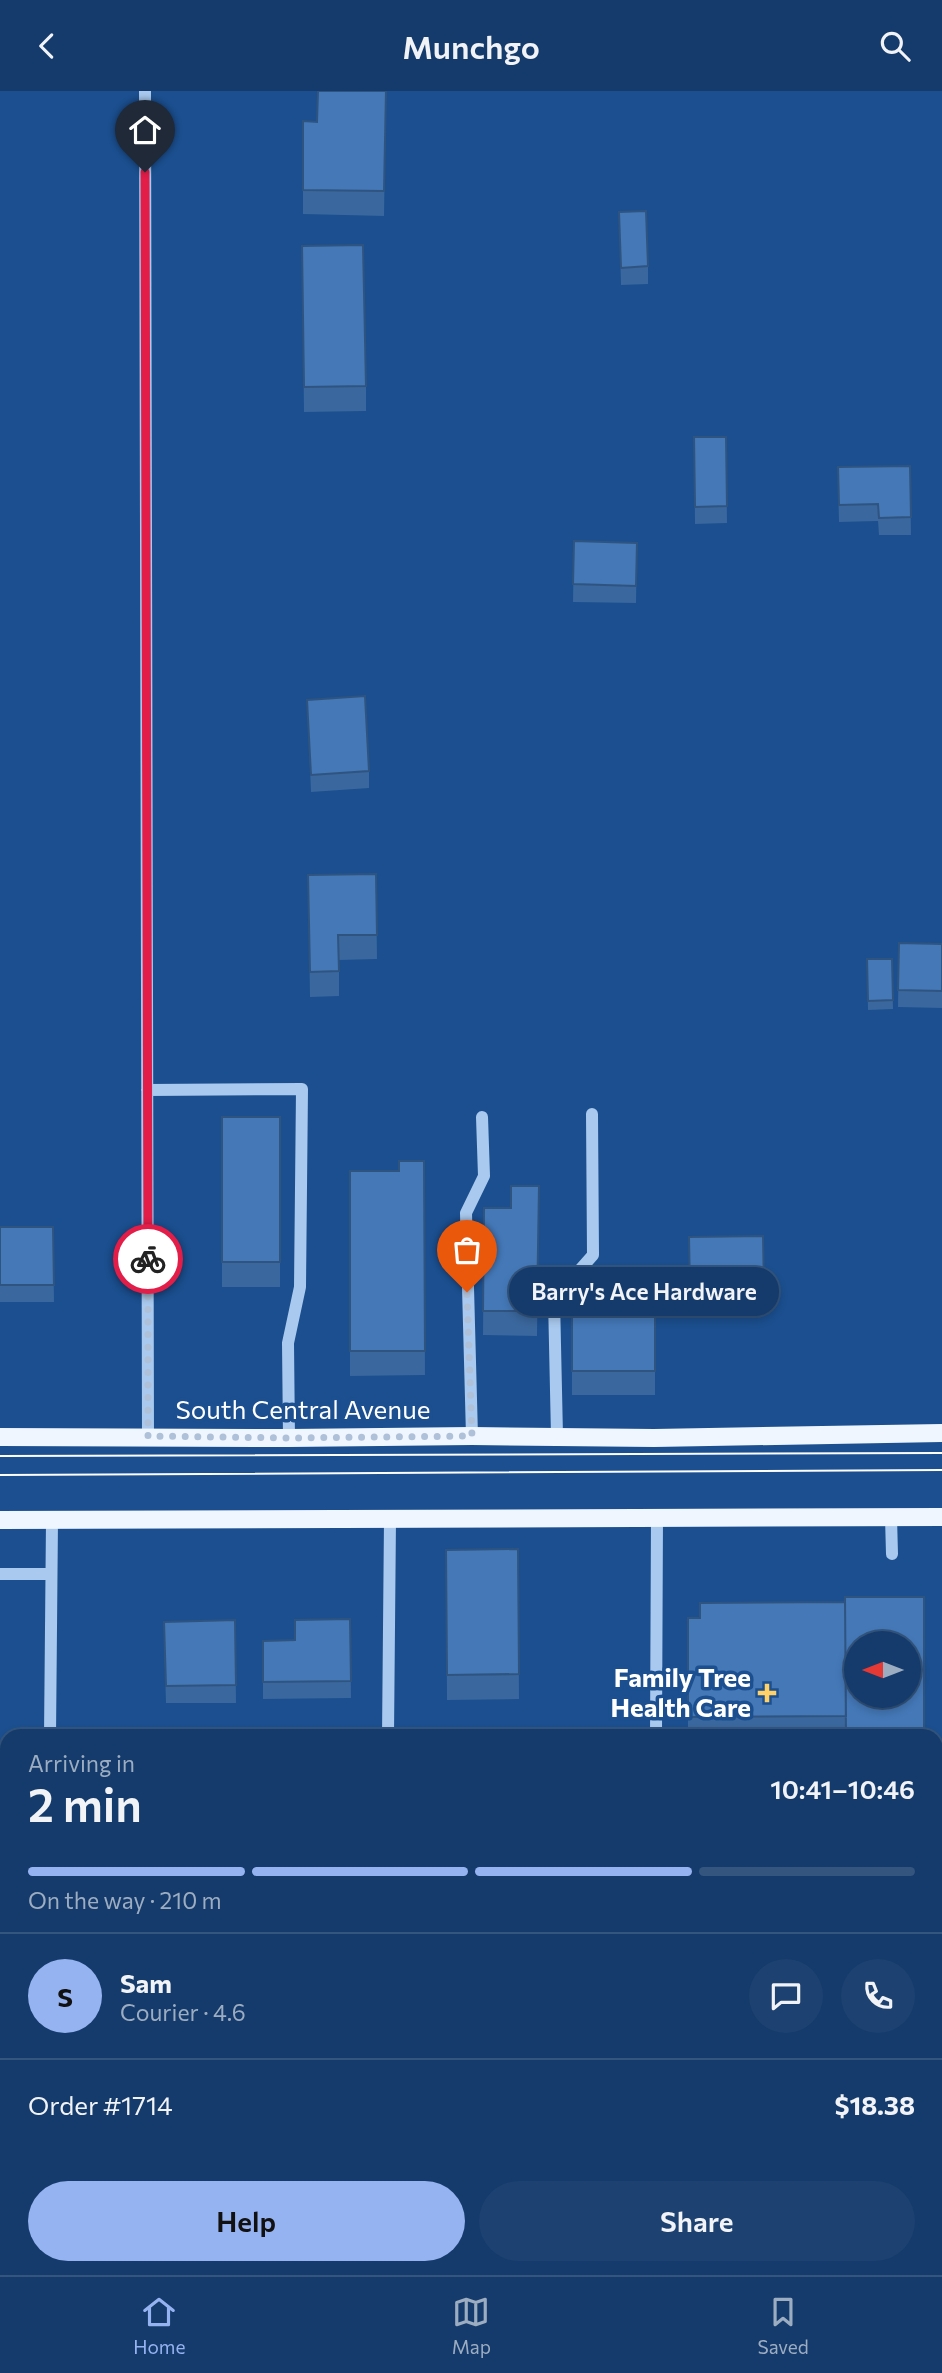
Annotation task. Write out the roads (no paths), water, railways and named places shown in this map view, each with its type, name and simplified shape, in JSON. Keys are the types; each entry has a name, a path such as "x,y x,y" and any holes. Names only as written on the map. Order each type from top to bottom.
{"main road":[{"name":"South Central Avenue","path":"0,1437 654,1438 942,1433"},
{"path":"0,1520 942,1517"}],"street":[{"path":"145,91 148,1436"},
{"path":"147,1090 302,1089 300,1287 288,1343 289,1438"},
{"path":"557,1436 554,1299 593,1255 592,1114"},
{"path":"472,1436 466,1213 484,1176 482,1117"},
{"path":"891,1517 892,1554"},
{"path":"656,1729 657,1518"},
{"path":"388,1729 390,1519"},
{"path":"50,1729 52,1520"},
{"path":"0,1574 51,1574"}],"tram line":[{"path":"0,1456 942,1453"},
{"path":"0,1475 942,1470"}],"place":[{"name":"Barry's Ace Hardware","path":"467,1292"},
{"name":"Family Tree Health Care","path":"767,1693"}]}
